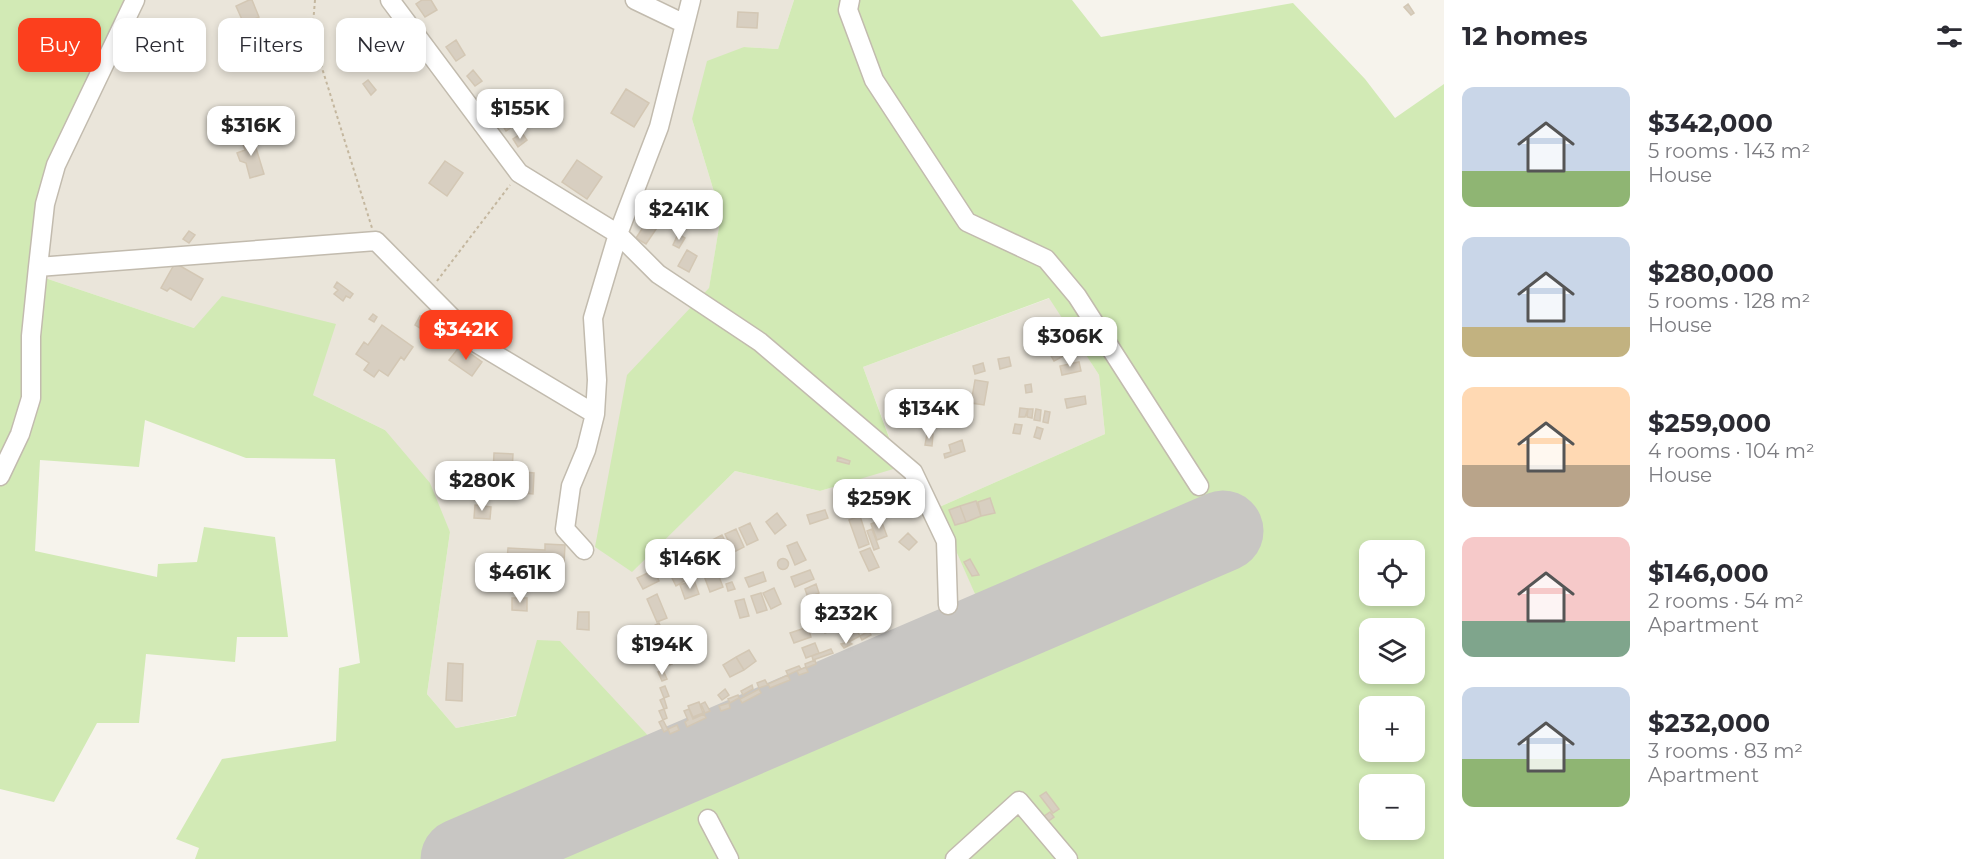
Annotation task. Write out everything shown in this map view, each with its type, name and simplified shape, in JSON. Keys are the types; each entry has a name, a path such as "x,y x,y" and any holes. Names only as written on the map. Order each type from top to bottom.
{"street":[{"path":"0,476 20,434 31,398 31,336 38,267 45,204 56,165 135,0"},
{"path":"390,0 519,173 618,234 658,274 760,342 913,472 946,541 948,604"},
{"path":"635,0 685,24"},
{"path":"584,550 565,529 572,486 586,450 595,414 597,380 592,318 618,234 659,127 691,0"},
{"path":"850,0 848,10 874,80 967,222 1046,259 1077,296 1199,486"},
{"path":"38,267 376,242 478,345 595,414"},
{"path":"955,859 1019,801 1068,859"},
{"path":"708,819 729,859"}],"path":[{"path":"315,0 312,36 376,242"},
{"path":"428,292 519,173"}],"shaded area":[{"path":"145,0 794,0 778,49 744,47 692,119 721,215 709,289 627,376 632,571 735,471 820,491 900,466 863,367 1050,298 1099,375 1105,434 937,508 979,602 654,742 609,696 456,728 427,694 450,532 385,430 313,395 194,328 45,278 49,212 75,141 113,64 113,72 206,72 206,18 136,18"}],"green space":[{"path":"0,0 145,0 136,18 113,18 113,64 75,141 49,212 45,278 194,328 222,296 336,324 313,395 385,430 430,483 450,532 427,694 456,728 516,716 537,640 560,641 654,742 979,603 937,508 1105,434 1099,375 1049,298 863,367 900,467 820,491 735,471 632,572 595,547 627,375 709,288 721,215 692,119 707,61 744,47 778,49 794,0 1072,0 1101,37 1293,3 1365,79 1395,118 1444,84 1444,859 195,859 199,848 176,839 222,759 336,741 339,668 360,663 335,459 246,458 145,420 139,467 40,460 35,551 157,577 158,564 197,562 204,527 275,537 288,637 237,637 235,662 146,654 139,723 97,723 54,802 0,789"}],"building":[{"path":"252,0 259,17 241,18 236,6"},
{"path":"422,0 431,0 437,10 425,17 416,4"},
{"path":"1408,4 1414,13 1411,15 1404,7"},
{"path":"738,12 758,13 757,28 737,27"},
{"path":"456,40 465,55 456,61 446,47"},
{"path":"473,70 482,81 475,86 467,76"},
{"path":"368,80 376,90 371,95 363,84"},
{"path":"626,89 649,103 634,127 611,113"},
{"path":"509,110 518,123 506,131 497,117"},
{"path":"522,133 527,140 518,147 513,139"},
{"path":"252,135 264,174 250,178 246,163 240,161 237,153 245,150 241,139"},
{"path":"577,160 602,177 587,199 562,182"},
{"path":"445,161 463,173 447,196 429,183"},
{"path":"653,212 663,219 646,244 636,238"},
{"path":"189,231 195,235 189,243 183,239"},
{"path":"678,234 685,238 679,248 673,245"},
{"path":"687,250 697,256 689,272 678,266"},
{"path":"175,263 203,279 191,300 170,288 167,291 161,288"},
{"path":"337,282 353,294 350,298 346,296 343,301 334,294 338,290 334,287"},
{"path":"373,314 377,317 374,322 369,319"},
{"path":"420,316 428,320 423,330 415,325"},
{"path":"382,325 413,347 404,360 401,357 388,376 379,370 374,377 364,370 369,363 356,354 364,342 368,345"},
{"path":"1070,341 1075,350 1054,361 1049,352"},
{"path":"460,346 482,362 472,376 449,360"},
{"path":"1009,357 1011,366 1000,369 998,359"},
{"path":"1079,362 1081,371 1062,375 1060,366"},
{"path":"983,363 985,371 975,374 973,366"},
{"path":"975,380 988,382 984,405 971,403"},
{"path":"1031,384 1032,392 1026,393 1025,385"},
{"path":"1085,396 1086,404 1067,408 1065,399"},
{"path":"1020,408 1028,409 1025,417 1019,417"},
{"path":"1028,409 1033,409 1032,418 1027,417"},
{"path":"1036,409 1041,410 1040,421 1034,420"},
{"path":"1045,411 1050,412 1048,423 1043,422"},
{"path":"1015,424 1022,425 1020,434 1013,433"},
{"path":"1037,427 1043,429 1040,439 1034,437"},
{"path":"927,434 933,434 932,446 925,445"},
{"path":"962,440 965,451 945,458 944,454 951,452 949,445"},
{"path":"494,453 513,454 512,472 517,472 516,482 513,482 512,486 490,485"},
{"path":"838,457 850,461 849,464 837,461"},
{"path":"524,472 534,473 533,494 523,493"},
{"path":"990,498 995,513 981,516 978,502"},
{"path":"852,500 854,505 844,510 842,505"},
{"path":"976,501 981,516 966,522 960,506"},
{"path":"475,505 491,507 490,519 474,518"},
{"path":"960,506 966,522 955,525 949,510"},
{"path":"825,510 828,518 810,524 807,515"},
{"path":"777,513 786,525 775,534 766,522"},
{"path":"860,516 869,544 859,548 849,520"},
{"path":"881,520 887,536 877,540 871,524"},
{"path":"750,523 758,540 747,545 739,528"},
{"path":"736,529 744,547 734,552 725,534"},
{"path":"872,529 879,548 874,550 867,531"},
{"path":"908,533 917,542 909,550 899,542"},
{"path":"722,535 731,553 721,558 712,540"},
{"path":"797,542 806,560 795,565 787,546"},
{"path":"545,544 565,545 564,563 507,560 508,548 545,550"},
{"path":"706,545 714,561 704,566 695,551"},
{"path":"870,548 879,567 869,571 860,552"},
{"path":"783,558 789,564 783,570 777,564"},
{"path":"970,559 979,575 972,576 964,562"},
{"path":"678,563 686,580 676,586 667,568"},
{"path":"716,569 723,587 710,592 703,573"},
{"path":"553,570 564,571 564,578 553,577"},
{"path":"654,570 659,581 643,589 637,578"},
{"path":"691,570 693,577 686,579 684,572"},
{"path":"810,570 814,579 795,587 791,577"},
{"path":"763,572 766,581 749,587 745,578"},
{"path":"694,580 699,594 685,599 680,585"},
{"path":"732,582 735,589 728,591 726,584"},
{"path":"816,584 819,593 808,598 805,589"},
{"path":"774,588 781,604 771,609 763,593"},
{"path":"761,593 767,610 757,613 751,596"},
{"path":"657,594 667,618 657,622 647,599"},
{"path":"512,598 527,598 527,611 512,610"},
{"path":"744,599 749,616 740,618 735,601"},
{"path":"837,611 841,612 841,620 837,621 833,620 832,616 833,612"},
{"path":"578,612 589,612 589,630 577,629"},
{"path":"827,612 835,629 825,633 816,617"},
{"path":"871,615 875,623 866,628 861,621"},
{"path":"659,623 664,634 659,636 655,625"},
{"path":"808,627 811,637 794,643 790,633"},
{"path":"857,631 860,636 849,642 847,637"},
{"path":"869,631 871,635 862,640 860,636"},
{"path":"663,637 667,647 662,649 658,640"},
{"path":"849,642 852,644 844,648 841,644"},
{"path":"815,643 819,653 806,658 802,648"},
{"path":"695,646 697,652 685,655 683,649"},
{"path":"669,648 673,658 669,660 665,650"},
{"path":"831,649 833,653 813,660 812,656"},
{"path":"749,650 756,661 744,670 736,657"},
{"path":"736,657 744,670 730,677 723,665"},
{"path":"670,660 672,664 661,668 660,664"},
{"path":"815,660 816,664 806,668 805,664"},
{"path":"448,663 463,664 462,701 446,700"},
{"path":"799,666 801,669 788,675 786,671"},
{"path":"806,667 808,672 799,675 797,671"},
{"path":"663,670 667,679 662,681 658,672"},
{"path":"788,675 790,680 770,688 768,684"},
{"path":"765,680 768,685 759,688 757,683"},
{"path":"752,685 753,689 743,695 741,691"},
{"path":"665,686 669,696 664,698 660,688"},
{"path":"725,689 729,695 722,700 718,695"},
{"path":"759,689 761,693 742,703 740,699"},
{"path":"738,695 739,698 730,703 728,699"},
{"path":"664,698 667,708 664,709 660,700"},
{"path":"699,702 703,713 693,717 688,706"},
{"path":"705,702 710,711 705,713 701,704"},
{"path":"729,703 730,708 721,711 719,706"},
{"path":"664,709 667,718 663,720 659,711"},
{"path":"689,709 693,719 704,714 706,718 687,727 685,722 688,720 684,711"},
{"path":"663,720 668,730 664,732 659,722"},
{"path":"677,725 679,730 670,734 668,729"},
{"path":"1046,792 1059,809 1053,813 1040,796"},
{"path":"1050,812 1054,817 1043,825 1043,817"}],"runway":[{"path":"461,859 1223,531"}]}
